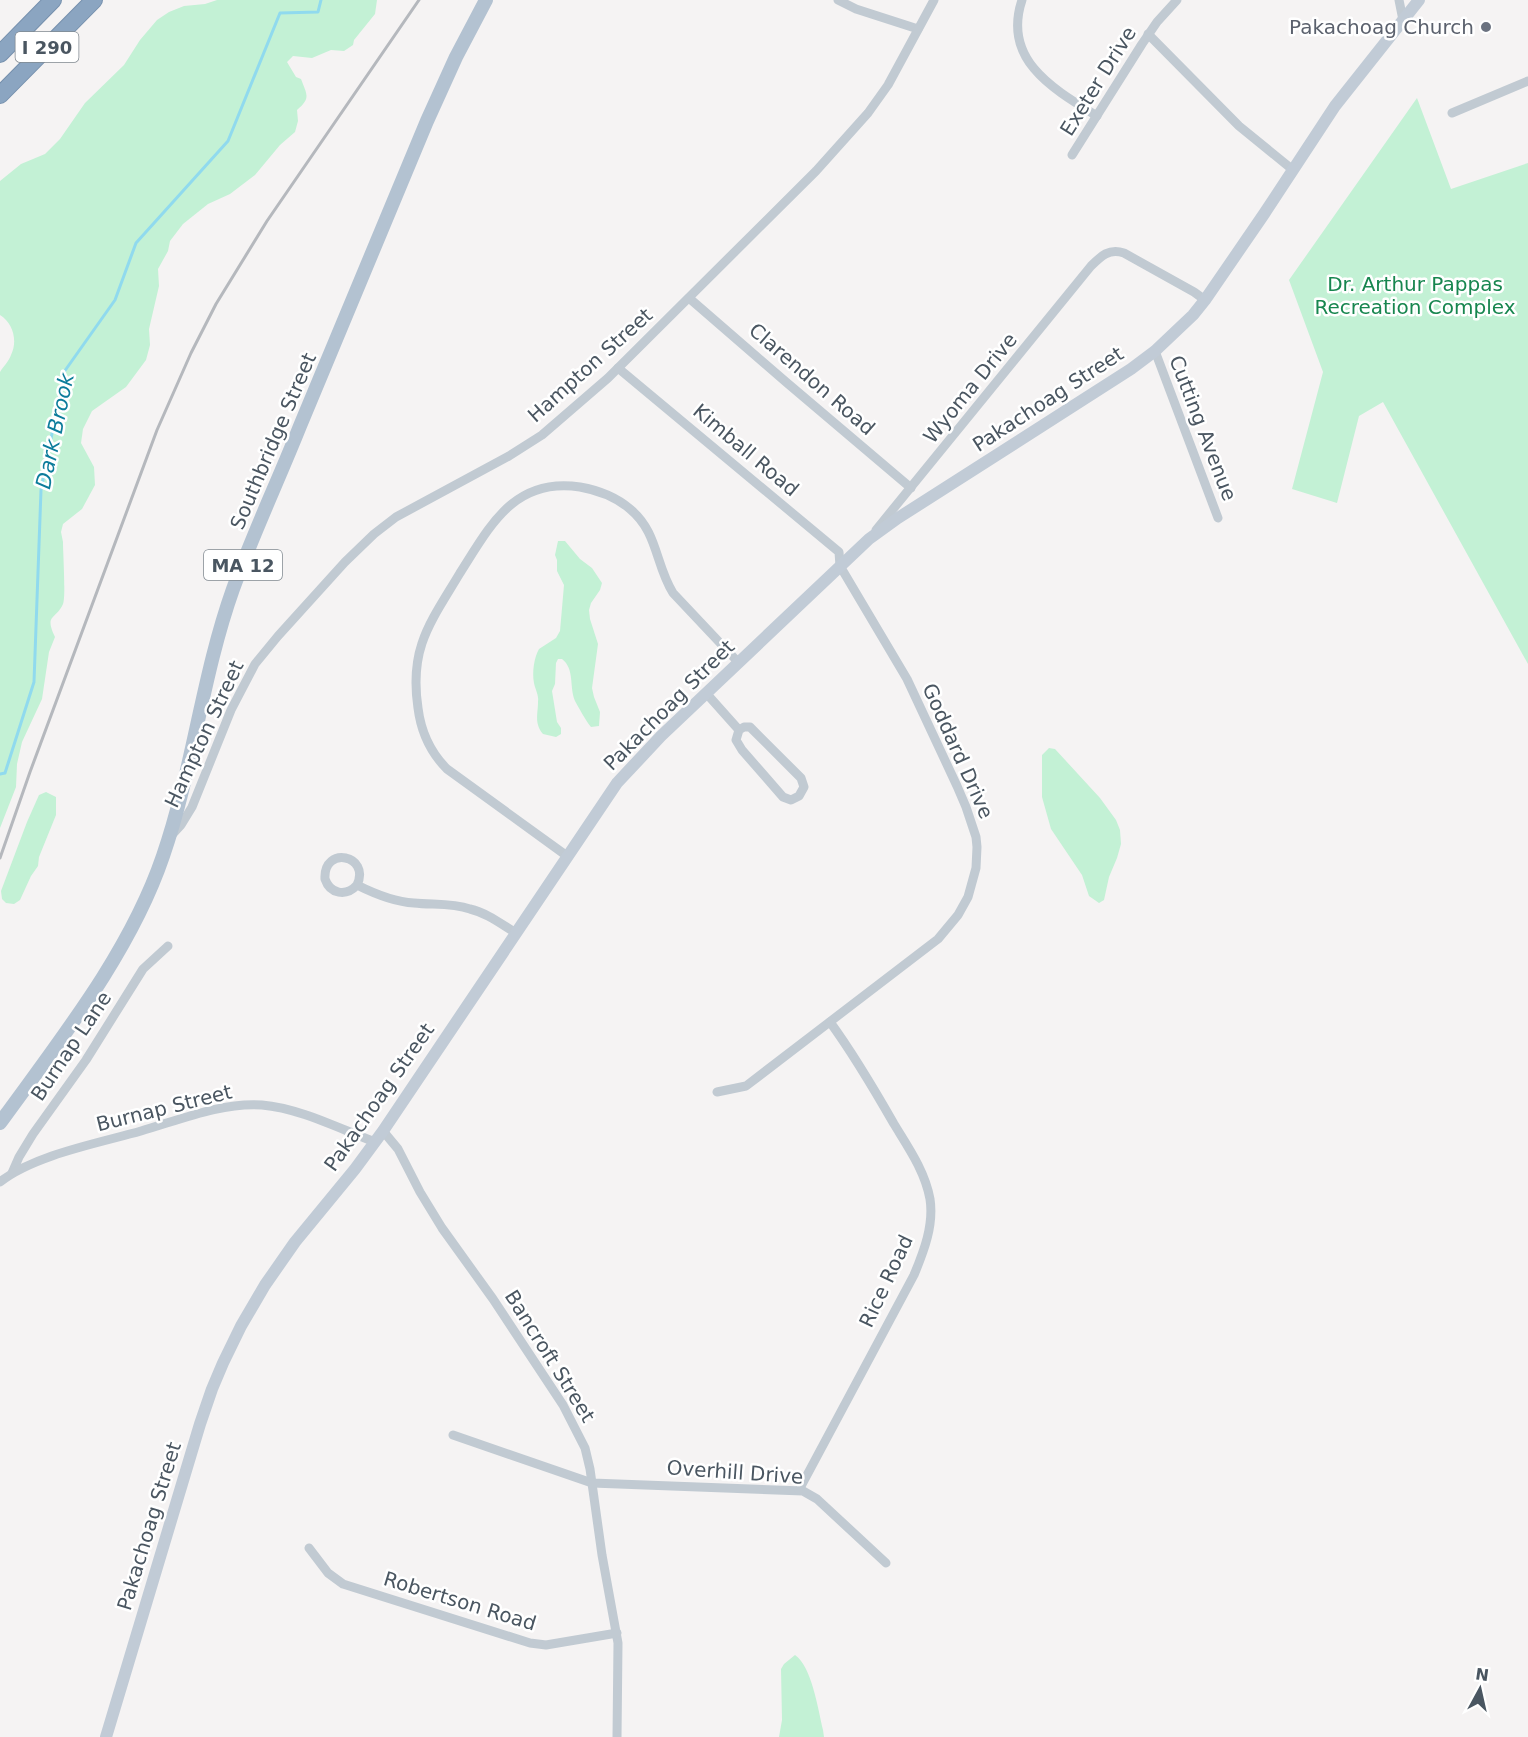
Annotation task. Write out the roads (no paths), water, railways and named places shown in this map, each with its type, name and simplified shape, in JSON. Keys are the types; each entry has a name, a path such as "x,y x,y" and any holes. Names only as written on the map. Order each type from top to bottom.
{"highway":[{"name":"I 290","path":"0,54 52,0"},
{"name":"I 290","path":"0,94 94,0"}],"main road":[{"name":"Southbridge Street","path":"0,1123 68,1030 99,983 143,903 162,860 177,815 209,673 233,590 427,121 456,57 486,0"}],"street":[{"path":"838,0 856,9 918,29"},
{"name":"Hampton Street","path":"169,839 192,807 231,710 252,669 278,636 345,562 374,534 396,517 509,456 542,435 618,368 816,171 868,113 888,85 934,0"},
{"path":"1022,0 1016,22 1018,36 1035,71 1046,83 1097,116"},
{"name":"Exeter Drive","path":"1072,155 1149,34 1177,0"},
{"path":"1399,0 1403,20"},
{"name":"Pakachoag Street","path":"106,1737 200,1424 220,1369 248,1314 274,1271 383,1131 611,791 630,767 869,539 898,518 1107,386 1155,351 1193,315 1335,106 1419,0"},
{"path":"1149,34 1239,126 1293,170"},
{"path":"1452,113 1528,81"},
{"name":"Wyoma Drive","path":"869,539 1098,259 1108,252 1124,253 1205,300"},
{"name":"Clarendon Road","path":"689,298 911,488"},
{"name":"Cutting Avenue","path":"1155,351 1218,518"},
{"name":"Kimball Road","path":"618,368 839,552 840,566"},
{"path":"567,856 452,774 434,754 421,725 415,686 418,652 432,619 489,526 521,496 546,487 587,488 612,498 629,508 645,525 666,581 673,593 738,662"},
{"name":"Goddard Drive","path":"717,1092 746,1086 922,952 945,932 958,915 968,897 974,879 977,858 976,837 966,807 907,679 840,566"},
{"path":"706,693 739,730"},
{"path":"750,727 801,778 804,787 799,796 791,800 783,797 742,750 736,740 739,730 750,727"},
{"path":"357,885 402,902 471,909 488,916 516,933"},
{"name":"Burnap Lane","path":"12,1173 33,1134 86,1060 143,969 168,946"},
{"name":"Rice Road","path":"799,1490 914,1275 926,1244 930,1218 930,1198 916,1160 857,1060 830,1022"},
{"name":"Burnap Street","path":"0,1182 12,1173 52,1156 207,1112 244,1106 262,1105 282,1109 375,1142"},
{"name":"Bancroft Street","path":"383,1131 398,1149 436,1218 567,1411 585,1448 617,1633 619,1659 617,1737"},
{"name":"Overhill Drive","path":"453,1435 592,1483 799,1490 813,1496 886,1563"},
{"name":"Robertson Road","path":"309,1548 328,1573 343,1584 530,1643 546,1645 617,1633"}],"waterway":[{"name":"Dark Brook","path":"0,774 5,773 34,682 41,490 64,372 115,300 136,243 228,141 280,13 318,12 321,0"}],"railway":[{"path":"0,858 157,430 191,353 216,304 267,221 419,0"}],"place":[{"name":"Pakachoag Church","path":"1486,27"}],"park label":[{"name":"Dr. Arthur Pappas Recreation Complex","path":"1415,296"}]}
